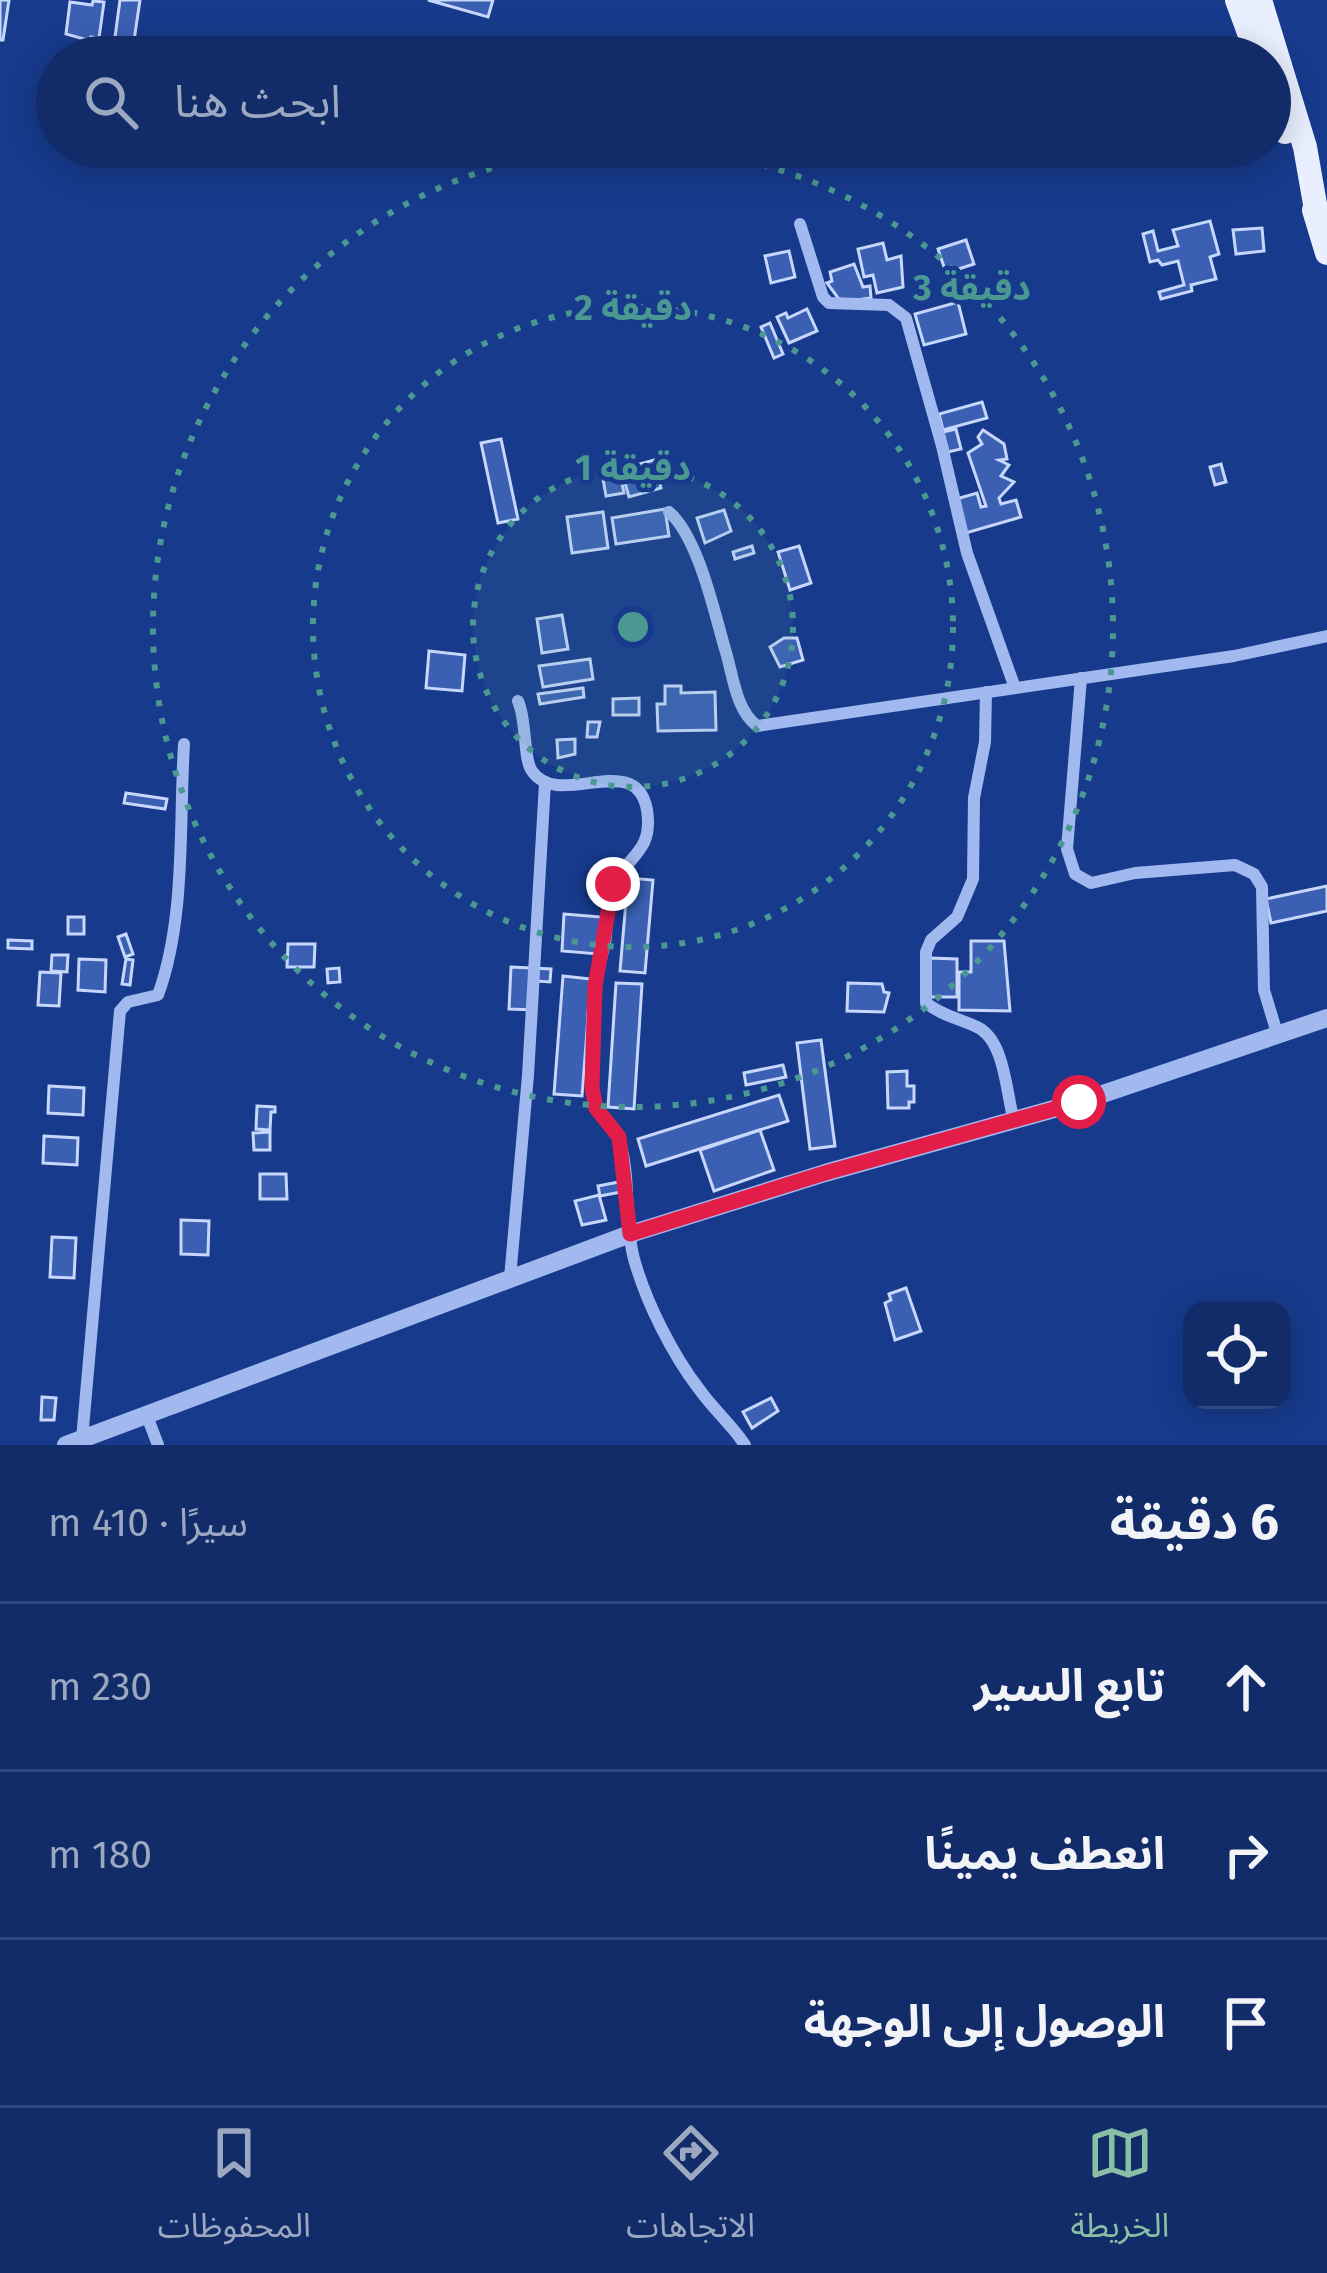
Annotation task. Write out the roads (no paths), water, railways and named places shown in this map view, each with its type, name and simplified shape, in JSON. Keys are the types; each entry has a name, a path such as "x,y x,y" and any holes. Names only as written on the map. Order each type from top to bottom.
{"main road":[{"path":"1237,0 1250,36"},
{"path":"1260,0 1271,36"},
{"path":"1291,101 1318,221"},
{"path":"1291,148 1327,254"}],"street":[{"path":"800,224 829,303 890,305 905,318 967,553 1015,688"},
{"path":"669,512 681,523 692,547 735,689 752,723 777,724 1234,656 1327,635"},
{"path":"1081,678 1067,849 1075,874 1091,883 1135,873 1235,866 1254,874 1262,887 1264,989 1277,1033"},
{"path":"986,692 985,742 974,798 973,879 957,917 931,940 926,952 926,1003 946,1018 980,1028 995,1043 1014,1121"},
{"path":"518,701 528,762 545,783 628,783 638,788 646,807 644,847 613,884 608,902 595,986 593,1101 619,1137 630,1234 642,1282 697,1387 746,1445"},
{"path":"184,744 175,912 165,976 158,995 128,1002 120,1011 74,1442 630,1234 1014,1121 1327,1018"},
{"path":"510,1278 528,1075 545,783"},
{"path":"147,1416 158,1445"}]}
